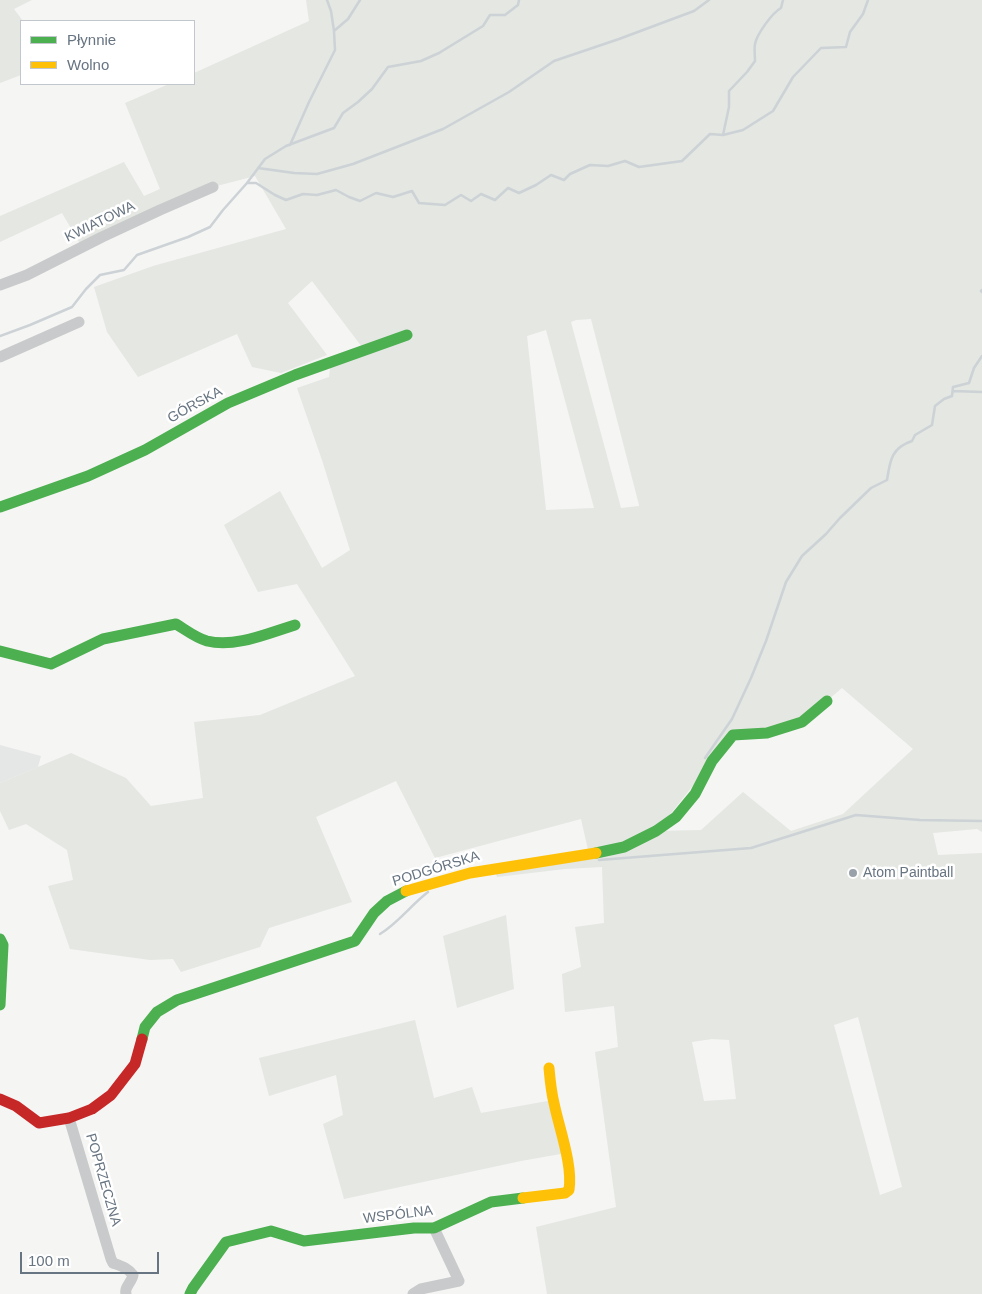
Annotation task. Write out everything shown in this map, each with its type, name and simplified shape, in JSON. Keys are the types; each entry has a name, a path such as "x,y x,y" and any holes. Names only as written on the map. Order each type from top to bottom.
{"street":[{"name":"KWIATOWA","path":"0,285 27,275 102,237 213,187"},
{"path":"0,357 79,322"},
{"name":"GÓRSKA","path":"0,507 88,476 146,450 228,403 295,375 407,335"},
{"path":"0,651 51,664 103,640 176,624 201,639 216,642 242,640 295,625"},
{"name":"PODGÓRSKA","path":"0,1100 9,1102 26,1112 39,1123 70,1118 92,1109 111,1095 135,1064 145,1027 156,1012 177,1000 355,941 374,912 387,901 405,891 470,872 624,847 656,831 676,817 695,794 712,762 733,735 767,733 802,722 827,701"},
{"path":"0,1005 1,943"},
{"name":"WSPÓLNA","path":"190,1294 226,1242 272,1231 304,1241 414,1228 434,1228 491,1202 565,1193 569,1190 570,1183 566,1153 553,1100 549,1068"},
{"name":"POPRZECZNA","path":"70,1118 111,1259 113,1263 124,1267 133,1275 126,1288 126,1294"},
{"path":"413,1294 421,1289 460,1281 434,1228"}],"shaded area":[{"path":"0,0 32,0 14,9 22,20 20,20 20,75 0,83"},
{"path":"306,0 982,0 982,832 977,829 933,833 938,855 982,853 982,1294 547,1294 536,1227 616,1207 595,1052 618,1047 614,1006 565,1012 562,974 581,967 575,927 604,923 602,867 565,869 497,877 494,868 589,854 581,819 435,858 396,781 316,817 352,902 269,928 260,947 181,972 173,959 150,960 70,949 48,886 73,880 67,850 26,824 9,830 0,811 0,783 71,753 126,778 151,806 203,798 194,722 260,715 355,676 297,584 258,592 224,525 280,491 322,568 350,550 297,388 329,377 331,360 362,347 312,281 288,303 327,355 281,373 252,367 237,334 138,377 107,332 94,287 153,266 286,229 255,176 213,187 82,247 62,213 0,242 0,216 124,162 144,196 160,189 125,103 167,85 195,85 195,73 309,21","holes":["591,319 639,506 621,508 571,322","546,330 594,508 546,510 527,336","842,688 913,749 843,814 791,831 743,792 701,830 657,831 733,735 802,722","858,1017 902,1187 880,1195 834,1025","712,1039 729,1040 736,1099 704,1101 692,1042"]},
{"path":"0,745 41,756 38,767 0,783"},
{"path":"506,915 514,989 457,1008 443,936"},
{"path":"415,1020 434,1098 472,1087 481,1113 553,1100 566,1153 344,1199 323,1124 343,1115 336,1075 269,1096 259,1058"}],"waterway":[{"path":"327,0 334,31"},
{"path":"290,145 335,50 334,31 348,19 360,0"},
{"path":"247,183 265,159 286,146 334,128 343,113 372,89 388,67 421,61 439,53 483,26 490,15 505,15 518,5 519,0"},
{"path":"258,168 317,174 353,164 443,129 509,92 554,61 694,11 709,0"},
{"path":"723,135 729,107 729,91 755,61 756,40 769,19 781,8 783,0"},
{"path":"0,336 72,307 100,275 124,270 137,255 210,227 247,183 256,183 286,200 303,194 317,195 336,190 360,201 376,193 393,197 412,191 419,203 445,205 461,195 471,201 481,194 495,200 508,188 519,193 551,175 564,180 570,174 590,165 608,166 625,161 639,167 682,161 710,134 723,135 743,130 773,111 793,77 821,48 846,47 850,32 863,14 868,0"},
{"path":"705,758 732,719 766,641 786,582 802,556 871,488 887,480 891,461 896,451 912,441 915,435 932,425 935,406 952,396 953,387 969,383 974,368 982,356"},
{"path":"953,391 982,392"},
{"path":"599,860 751,848 856,815 920,820 982,821"},
{"path":"380,934 393,925 428,892"}],"traffic: fast":[{"path":"0,507 88,476 145,450 228,403 295,375 407,335"},
{"path":"0,651 51,664 103,639 176,624 199,638 218,643 252,639 295,625"},
{"path":"596,853 624,847 656,831 676,817 695,794 712,761 733,735 767,733 802,722 827,701"},
{"path":"142,1039 145,1027 157,1012 177,1000 355,941 374,913 387,901 406,891"},
{"path":"0,939 3,945 0,1005"},
{"path":"190,1294 226,1242 271,1231 304,1241 414,1228 434,1228 491,1202 523,1198"}],"traffic: slow":[{"path":"406,891 470,873 596,853"},
{"path":"523,1198 565,1193 569,1190 569,1169 553,1099 549,1068"}],"traffic: jam":[{"path":"0,1099 16,1106 39,1123 69,1118 92,1109 111,1095 135,1064 142,1039"}],"place":[{"name":"Atom Paintball","path":"853,873"}]}
